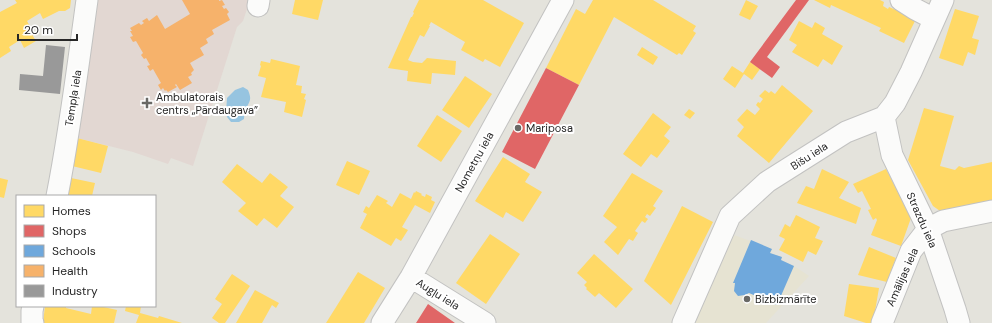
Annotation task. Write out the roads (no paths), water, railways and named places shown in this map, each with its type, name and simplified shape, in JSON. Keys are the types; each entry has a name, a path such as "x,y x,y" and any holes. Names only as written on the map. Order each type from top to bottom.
{"street":[{"name":"Tempļa iela","path":"57,195 70,121 87,0"},
{"name":"Nometņu iela","path":"382,323 411,277 563,0"},
{"path":"901,0 934,19"},
{"path":"884,117 895,103 943,0"},
{"name":"Strazdu iela","path":"884,117 892,155 928,229 959,323"},
{"name":"Bišu iela","path":"683,323 730,216 767,182 846,132 884,117"},
{"name":"Amālijas iela","path":"882,323 911,251 928,229 943,221 992,211"},
{"name":"Augļu iela","path":"411,277 485,323"},
{"path":"33,307 33,323"}],"water":[{"path":"243,87 248,90 250,96 244,119 239,122 231,122 227,117 226,112 227,98 235,90"}],"place":[{"name":"Ambulatorais centrs „Pārdaugava”","path":"147,103"},
{"name":"Mariposa","path":"518,128"},
{"name":"Bizbizmārīte","path":"747,299"}]}
